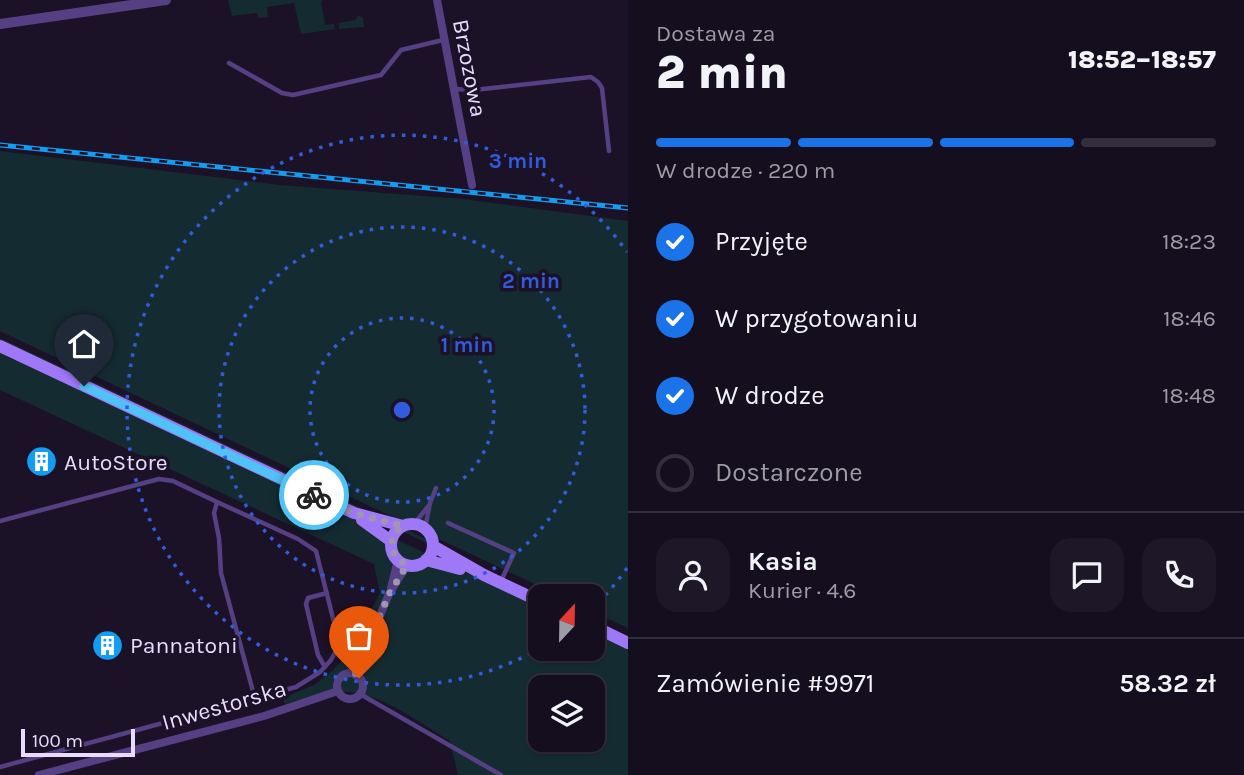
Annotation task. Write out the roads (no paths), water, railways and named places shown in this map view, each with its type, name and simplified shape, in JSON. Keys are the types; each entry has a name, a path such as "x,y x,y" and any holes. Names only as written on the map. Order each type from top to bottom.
{"main road":[{"path":"3,349 354,513 391,541"},
{"path":"354,513 414,526 431,536 433,545 426,560 418,565 403,562 392,551 391,541 395,532 414,526"},
{"path":"433,545 484,575 528,595"},
{"path":"426,560 484,575"},
{"path":"606,632 628,643"}],"street":[{"path":"0,24 166,0"},
{"name":"Brzozowa","path":"437,0 472,185"},
{"path":"355,675 403,562"},
{"path":"347,674 355,675 362,683 360,694 350,699 343,697 337,684 341,677 347,674"},
{"name":"Inwestorska","path":"39,775 264,716 338,691"}],"lane":[{"path":"229,63 282,93 293,95 381,75 401,50 444,40"},
{"path":"454,89 474,90 591,77 602,88 609,151"},
{"path":"0,521 159,479 173,481 311,546 316,551 339,642 325,667 296,687 0,767"},
{"path":"414,526 430,503 436,488"},
{"path":"218,502 214,513 221,573 255,699"},
{"path":"414,526 430,503"},
{"path":"448,523 514,553 501,583"},
{"path":"325,667 318,655 306,604 308,598 327,593"},
{"path":"360,694 501,775"}],"railway":[{"path":"0,145 628,208"}],"place":[{"name":"AutoStore","path":"41,462"},
{"name":"Pannatoni","path":"107,645"}]}
